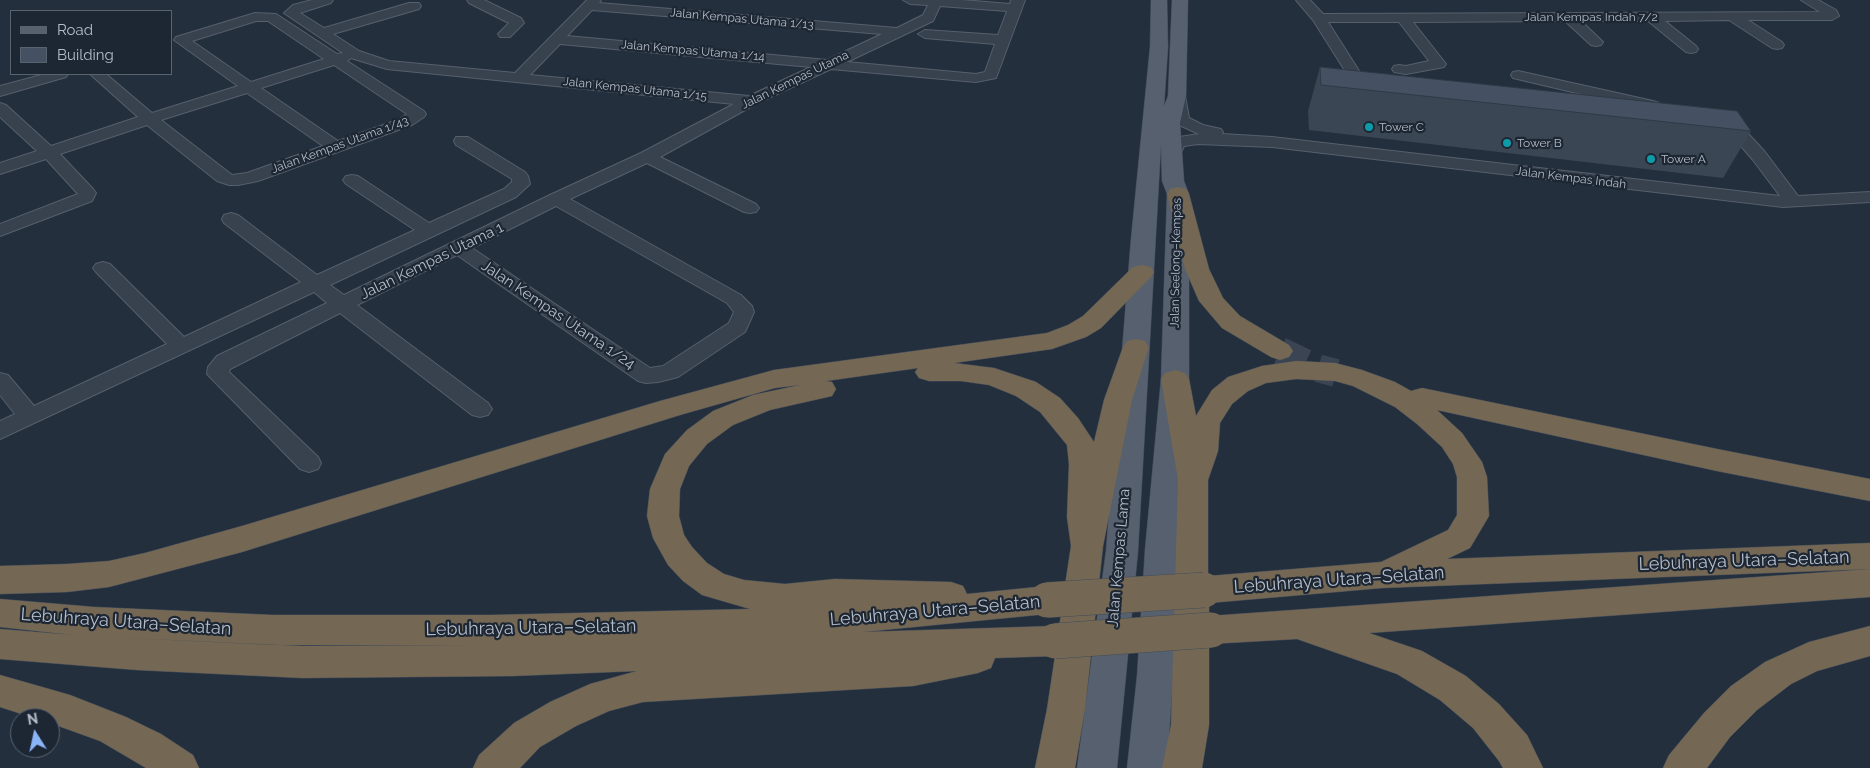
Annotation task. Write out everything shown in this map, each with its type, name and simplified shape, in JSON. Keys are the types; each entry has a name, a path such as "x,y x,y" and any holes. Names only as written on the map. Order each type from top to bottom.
{"highway":[{"path":"1178,194 1197,269 1212,302 1232,322 1280,351"},
{"path":"0,580 67,578 109,574 145,566 242,540 670,408 774,379 1052,341 1077,331 1092,322 1142,272"},
{"path":"1055,768 1066,710 1087,546 1118,400 1136,347"},
{"path":"1193,480 1203,451 1206,423 1222,397 1238,384 1262,375 1296,370 1335,372 1362,379 1405,400 1452,440 1467,462 1472,476 1474,516 1459,539 1382,575"},
{"path":"1047,600 910,594 835,593 784,598 744,594 714,585 694,572 680,556 669,538 663,516 665,489 676,462 697,437 723,418 762,402 800,393 923,372 961,372 994,377 1026,389 1050,405 1068,425 1081,444 1084,464 1083,517 1087,546"},
{"path":"1175,379 1193,480 1190,725 1182,768"},
{"path":"1422,397 1717,460 1870,490"},
{"name":"Lebuhraya Utara–Selatan","path":"0,613 94,622 274,630 481,630 832,621 1047,600 1204,590 1382,575 1870,556"},
{"name":"Lebuhraya Utara–Selatan","path":"0,644 136,655 302,662 513,660 1055,641 1870,583"},
{"path":"1294,624 1409,662 1453,688 1486,716 1513,748 1523,768"},
{"path":"493,768 527,735 563,714 603,696 643,686 913,670 1055,641"},
{"path":"1683,768 1717,726 1744,698 1778,673 1809,658 1870,642"},
{"path":"0,691 70,712 113,729 147,747 179,768"},
{"path":"1190,725 1198,768"}],"main road":[{"path":"1152,0 1150,20 1159,47"},
{"name":"Jalan Seelong–Kempas","path":"1136,347 1159,47 1175,1"},
{"name":"Jalan Seelong–Kempas","path":"1175,1 1177,96 1170,123 1173,181 1178,194 1175,379"},
{"name":"Jalan Kempas Lama","path":"1097,768 1122,551 1136,347"},
{"path":"1147,768 1155,676 1161,550 1175,379"}],"street":[{"name":"Jalan Kempas Utama 1/15","path":"326,0 298,8 291,13 354,54 387,65 751,101"},
{"path":"474,0 516,21 517,23 505,34"},
{"path":"910,0 1016,4 1003,40 925,34"},
{"path":"1303,0 1319,18 1354,74"},
{"name":"Jalan Kempas Indah 7/2","path":"1319,18 1830,17 1833,15 1808,0"},
{"name":"Jalan Kempas Utama","path":"647,157 751,101 928,18 936,1"},
{"path":"519,78 591,3"},
{"name":"Jalan Kempas Utama 1/13","path":"591,3 897,32"},
{"path":"322,33 414,6"},
{"path":"333,60 271,17 266,16 181,40 336,147"},
{"path":"1568,17 1596,42"},
{"path":"1652,17 1691,49"},
{"path":"1733,17 1777,45"},
{"path":"1399,69 1406,70 1439,64 1403,18"},
{"path":"1486,18 1501,33"},
{"name":"Jalan Kempas Utama 1/14","path":"556,39 976,78 991,75 1003,40"},
{"path":"0,169 50,154 149,119 354,54"},
{"name":"Jalan Kempas Utama 1/43","path":"149,119 222,177 238,180 252,177 406,122 418,114 333,60"},
{"path":"0,91 57,75"},
{"path":"98,75 149,119"},
{"path":"1518,75 1670,110"},
{"path":"1177,96 1180,116 1188,125 1208,132 1244,136 1272,142"},
{"path":"0,108 50,154 87,193 86,197 79,201 0,230"},
{"path":"1704,119 1732,126 1759,156 1793,202"},
{"path":"1172,155 1177,144 1190,140 1214,139 1272,142"},
{"path":"0,431 510,193 520,184 522,180 519,176 462,142"},
{"name":"Jalan Kempas Indah","path":"1272,142 1630,185 1793,202 1870,197"},
{"path":"647,157 750,208"},
{"name":"Jalan Kempas Utama 1","path":"309,463 218,374 219,367 225,361 556,199 647,157"},
{"path":"352,180 428,231"},
{"name":"Jalan Kempas Utama 1/24","path":"459,248 646,376 670,372 738,327 744,312 742,306 734,299 556,199"},
{"path":"231,219 480,409"},
{"path":"103,268 181,346"},
{"path":"0,380 30,417"}],"building":[{"path":"1320,67 1737,111 1751,131 1321,85"}],"tunnel":[{"path":"1280,351 1314,367 1336,373"}],"place":[{"name":"Tower C","path":"1369,127"},
{"name":"Tower B","path":"1507,143"},
{"name":"Tower A","path":"1651,159"}]}
